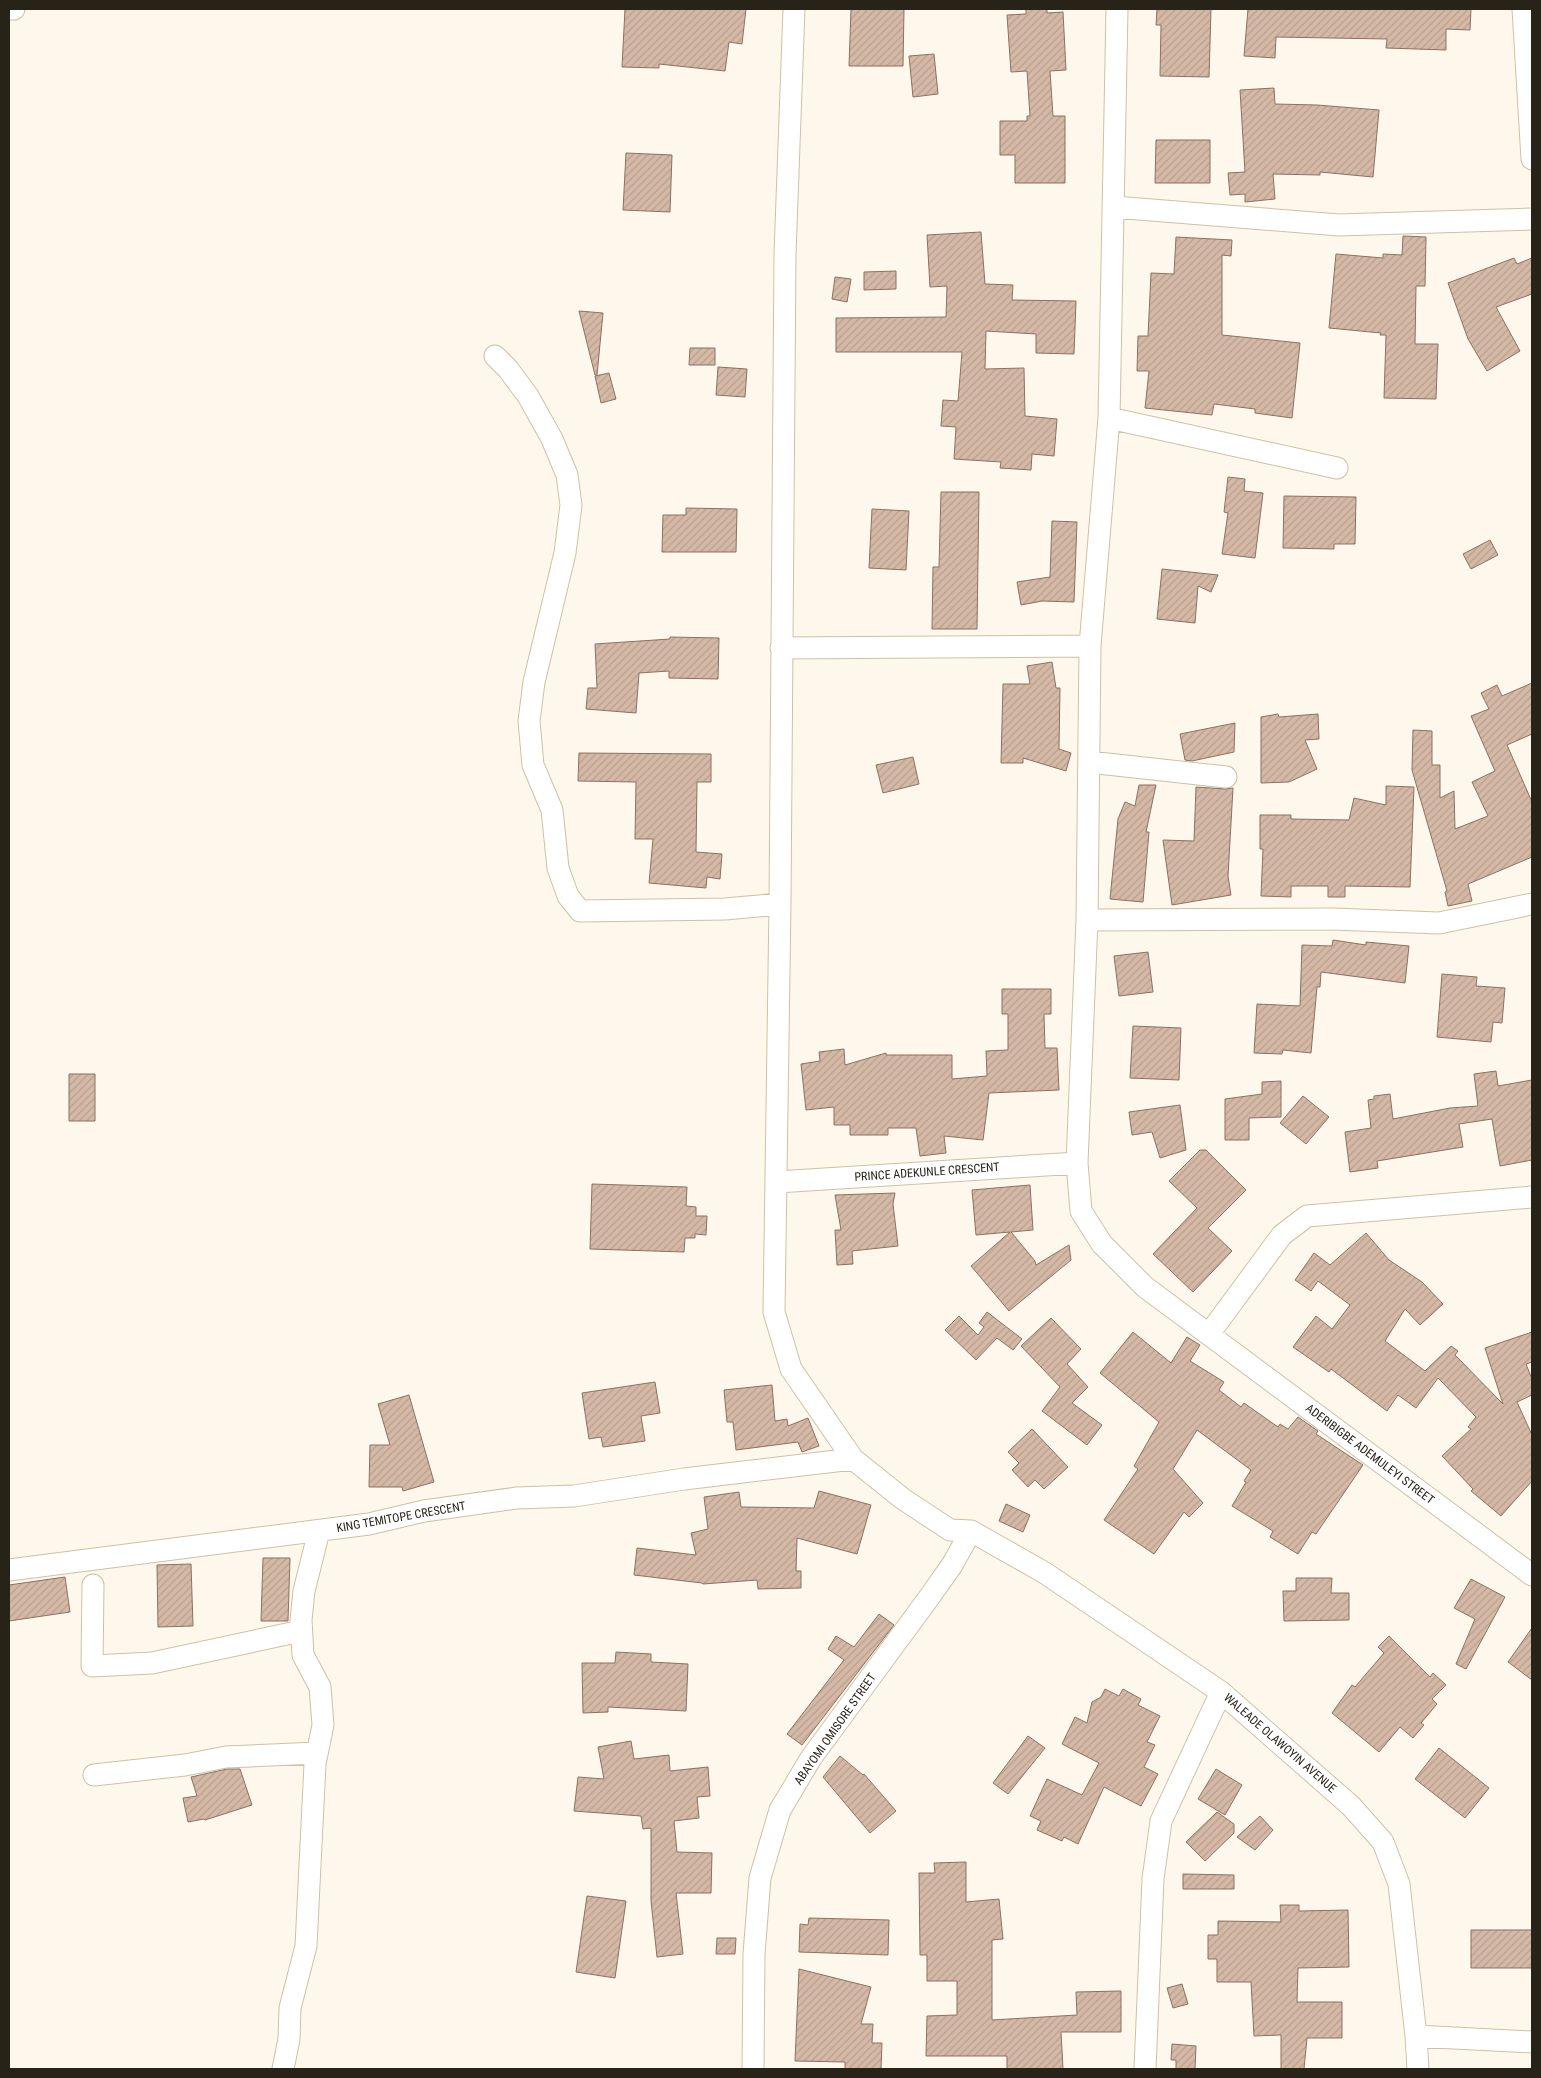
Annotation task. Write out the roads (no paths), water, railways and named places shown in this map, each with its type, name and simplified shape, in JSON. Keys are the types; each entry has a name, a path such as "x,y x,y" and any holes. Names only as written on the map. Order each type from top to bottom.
{"street":[{"path":"9,9 14,9"},
{"path":"794,9 785,254 780,904 774,1312 792,1369 853,1459 903,1499 950,1530 972,1531"},
{"name":"ADERIBIGBE ADEMULEYI STREET","path":"1117,9 1109,418 1090,646 1087,920 1078,1163 1080,1210 1102,1244 1145,1287 1532,1575"},
{"path":"1523,9 1532,159"},
{"path":"1114,207 1339,225 1532,219"},
{"path":"495,356 508,369 528,396 552,439 567,475 571,505 565,553 534,682 529,721 533,765 552,810 558,868 568,896 580,911 725,909 780,904"},
{"path":"1109,418 1337,468"},
{"path":"781,648 1090,646"},
{"path":"1089,762 1226,776"},
{"path":"1087,920 1332,919 1440,922 1532,904"},
{"name":"PRINCE ADEKUNLE CRESCENT","path":"777,1182 1078,1163"},
{"path":"1209,1334 1282,1235 1307,1216 1532,1197"},
{"name":"KING TEMITOPE CRESCENT","path":"9,1570 369,1524 424,1511 517,1498 574,1496 684,1479 853,1459"},
{"path":"283,2069 290,2039 290,2008 306,1946 315,1764 323,1725 320,1687 303,1655 301,1631 304,1591 319,1531"},
{"name":"WALEADE OLAWOYIN AVENUE","path":"972,1531 1045,1573 1222,1692 1351,1806 1383,1842 1399,1884 1418,2069"},
{"name":"ABAYOMI OMISORE STREET","path":"753,2069 754,1954 760,1878 780,1810 811,1758 928,1600 972,1531"},
{"path":"93,1585 92,1666 152,1663 301,1631"},
{"path":"1145,2069 1153,1879 1161,1821 1222,1692"},
{"path":"94,1775 184,1765 226,1757 317,1753"},
{"path":"1416,2036 1532,2042"}]}
